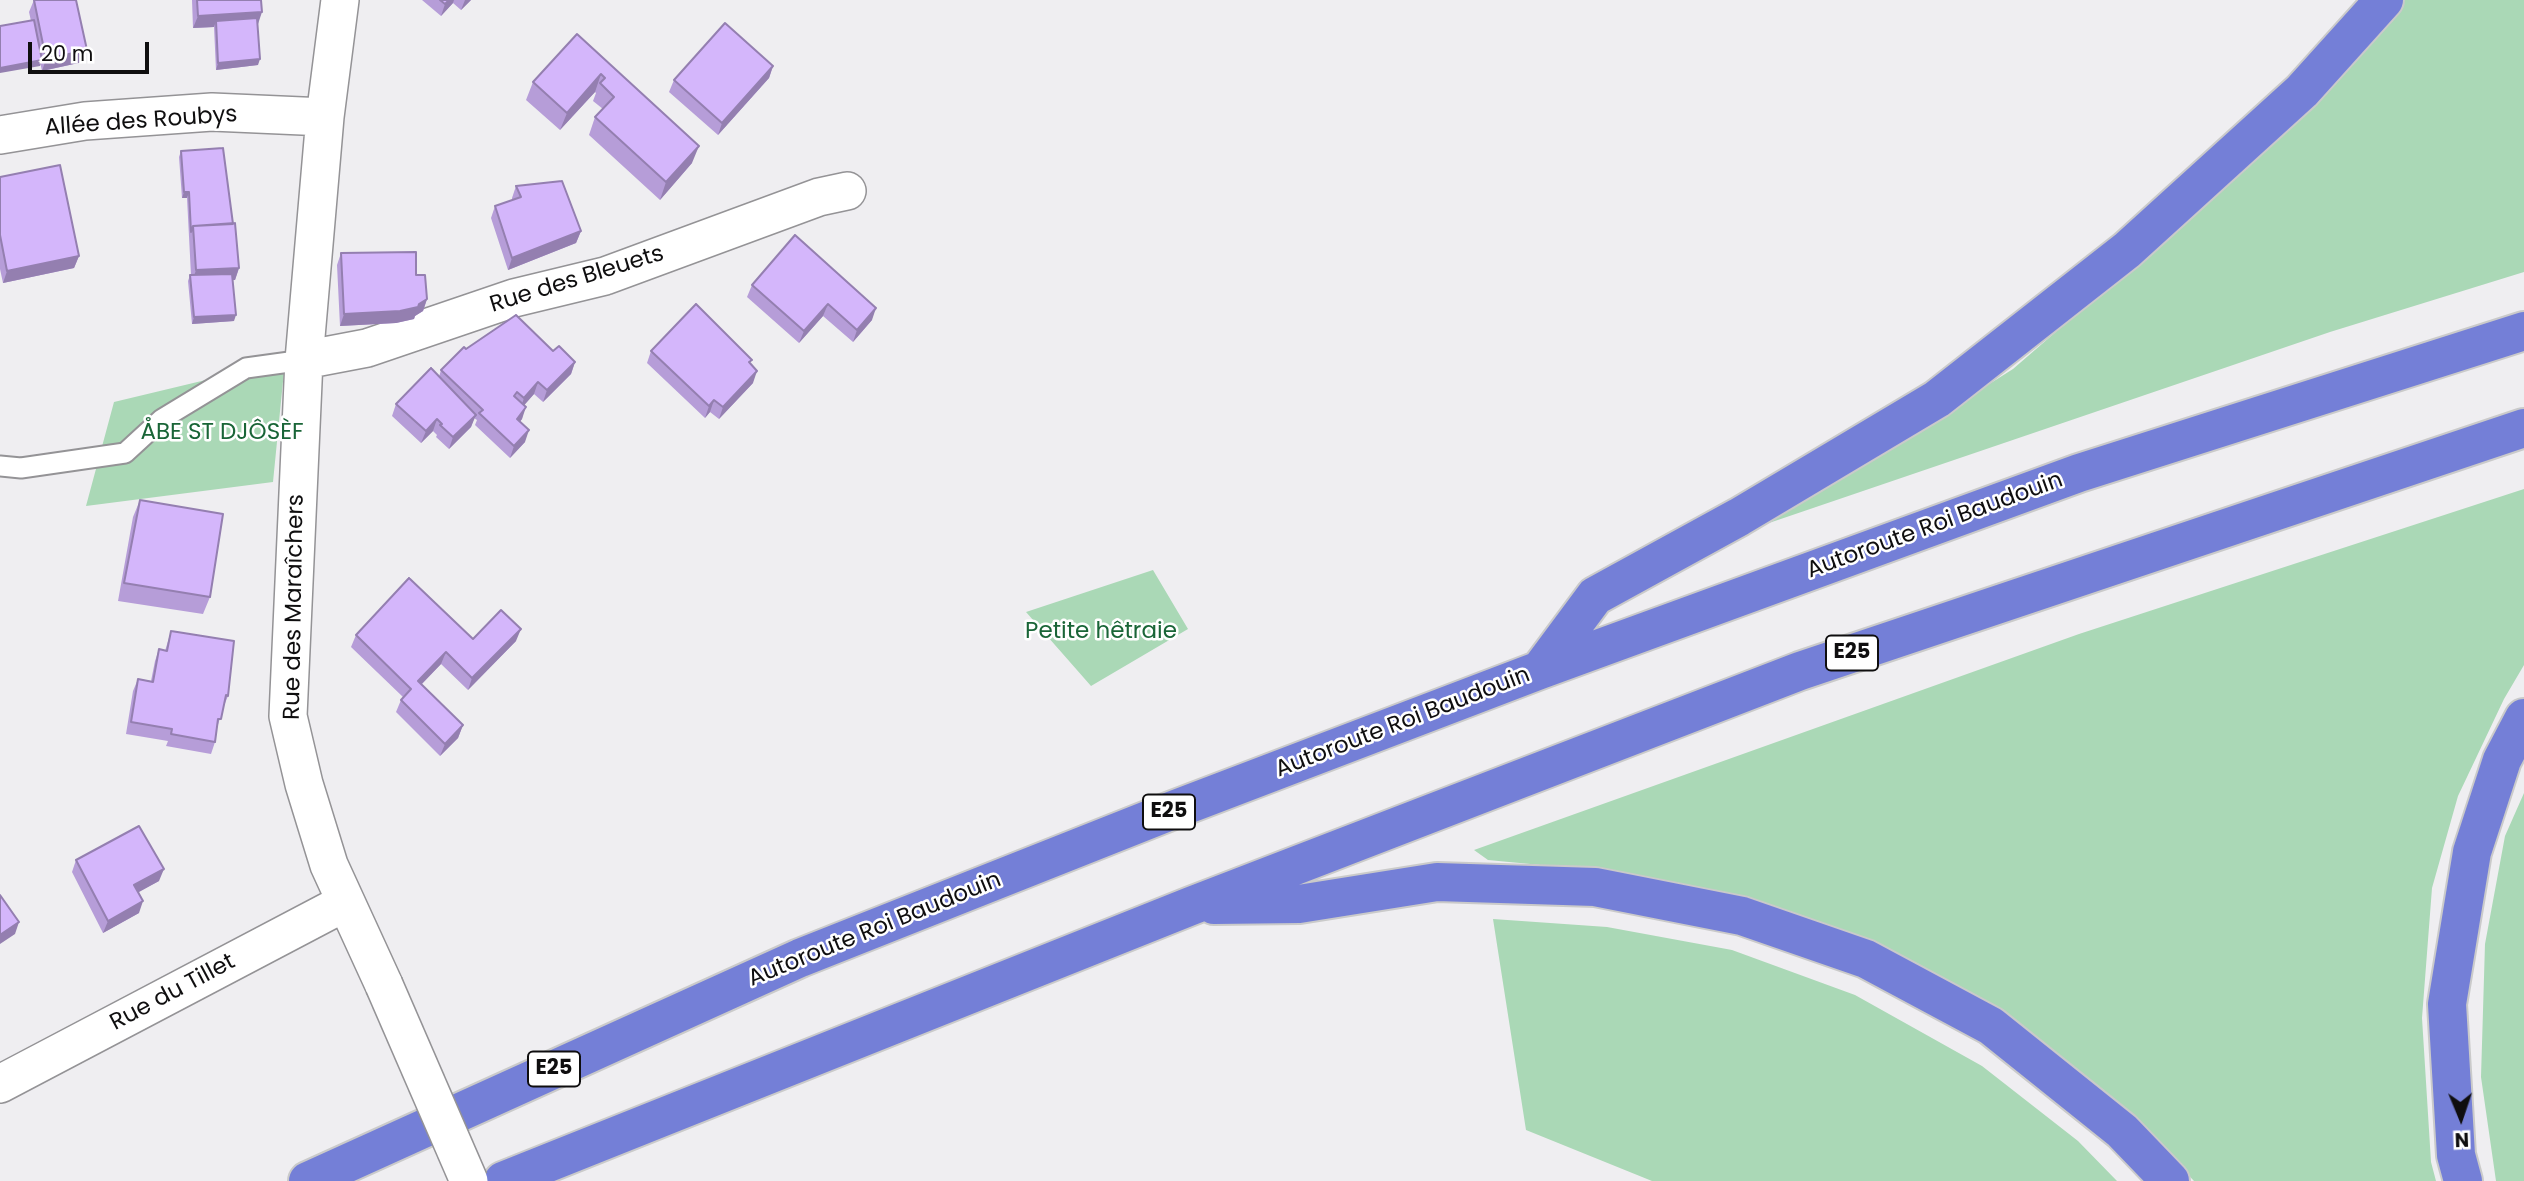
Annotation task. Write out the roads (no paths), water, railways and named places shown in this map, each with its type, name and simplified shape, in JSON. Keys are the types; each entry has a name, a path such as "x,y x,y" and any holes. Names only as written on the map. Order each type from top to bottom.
{"highway":[{"path":"1540,670 1595,596 1739,517 1937,399 2117,258 2302,91 2384,0"},
{"name":"Autoroute Roi Baudouin","path":"308,1181 800,958 1168,812 1540,670 2079,473 2524,331"},
{"name":"E25","path":"503,1181 1191,906 1800,671 2524,428"},
{"path":"2463,1181 2456,1155 2447,1004 2472,852 2502,760 2524,718"},
{"path":"1191,906 1298,904 1437,882 1595,887 1742,916 1866,959 1990,1026 2122,1131 2170,1181"}],"street":[{"name":"Rue des Maraîchers","path":"340,0 325,117 304,360 288,716 307,795 329,865 469,1181"},
{"name":"Allée des Roubys","path":"0,135 85,121 212,113 325,117"},
{"name":"Rue des Bleuets","path":"304,360 367,348 514,298 605,276 819,197 847,191"},
{"name":"Rue du Tillet","path":"0,1084 346,902"}],"lane":[{"path":"0,466 21,468 125,453 162,419 246,368 304,360"}],"park label":[{"name":"ÅBE ST DJÔSÈF","path":"222,433"},
{"name":"Petite hêtraie","path":"1101,632"}]}
